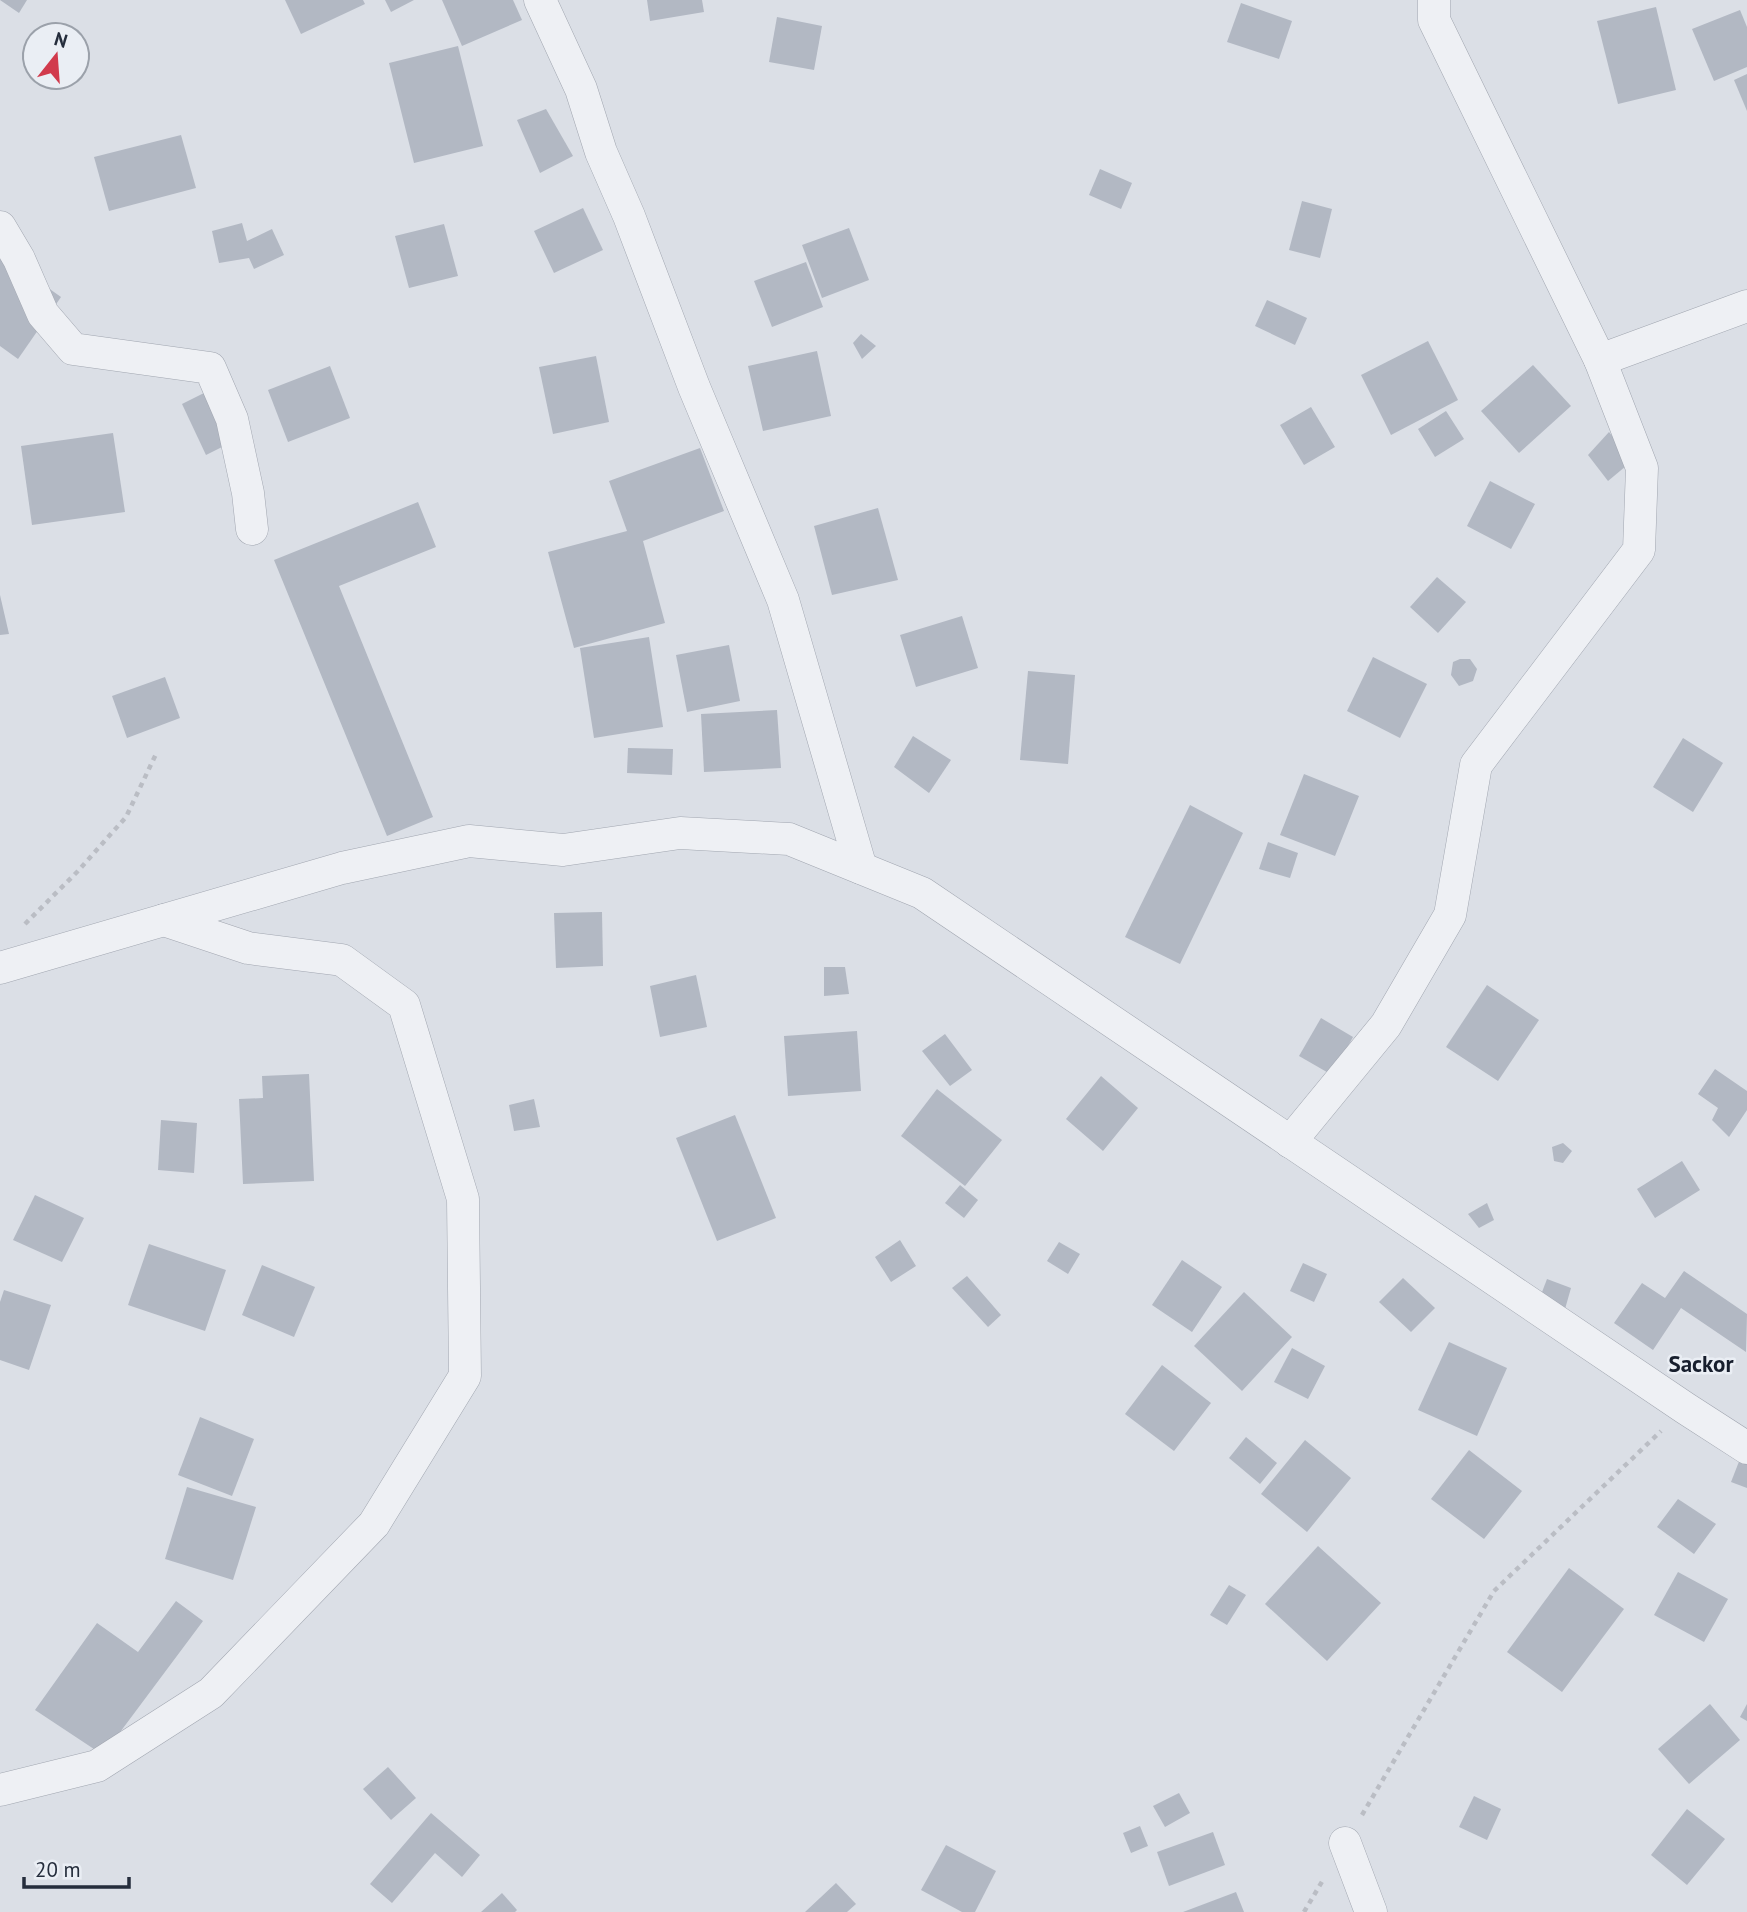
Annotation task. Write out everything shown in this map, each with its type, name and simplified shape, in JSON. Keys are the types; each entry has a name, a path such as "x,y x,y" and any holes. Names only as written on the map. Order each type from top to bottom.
{"street":[{"path":"540,0 581,89 601,152 629,216 694,387 783,600 862,868"},
{"path":"1290,1142 1386,1025 1450,915 1476,765 1639,550 1642,468 1600,360 1434,20 1434,0"},
{"path":"0,227 19,259 43,314 74,349 210,368 233,419 248,494 251,529"},
{"path":"1600,360 1747,306"},
{"path":"0,968 342,868 469,841 563,850 680,833 789,839 922,893 1747,1448"},
{"path":"0,1790 97,1766 211,1693 373,1524 465,1376 463,1199 404,1005 342,960 248,948 164,920"},
{"path":"1345,1843 1371,1912"}],"path":[{"path":"20,930 79,871 126,817 157,752"},
{"path":"1304,1912 1494,1591 1685,1408"}],"building":[{"path":"0,0 27,0 19,13"},
{"path":"285,0 363,0 365,4 301,34"},
{"path":"385,0 414,0 391,12"},
{"path":"442,0 513,0 522,20 462,46"},
{"path":"647,0 702,0 704,12 650,21"},
{"path":"1241,3 1292,21 1279,59 1227,42"},
{"path":"1656,7 1676,90 1618,104 1597,21"},
{"path":"1740,10 1747,27 1747,67 1714,81 1692,29"},
{"path":"777,17 822,26 814,70 769,62"},
{"path":"458,46 483,146 414,163 389,63"},
{"path":"1747,74 1747,111 1734,80"},
{"path":"546,109 573,156 540,173 517,120"},
{"path":"181,135 196,188 109,211 94,157"},
{"path":"1100,169 1132,183 1121,209 1089,195"},
{"path":"1302,201 1332,209 1320,258 1289,250"},
{"path":"583,208 603,250 554,273 534,231"},
{"path":"242,223 247,241 272,229 284,255 254,269 249,258 219,263 212,231"},
{"path":"444,224 458,276 409,288 395,236"},
{"path":"849,228 869,280 822,298 802,245"},
{"path":"3,256 61,297 18,359 0,346 0,260"},
{"path":"806,262 823,307 772,327 754,281"},
{"path":"1267,300 1307,318 1295,345 1255,326"},
{"path":"861,334 876,346 862,359 853,343"},
{"path":"1428,341 1458,400 1391,435 1361,375"},
{"path":"817,351 831,416 763,431 748,366"},
{"path":"596,356 609,422 553,434 539,367"},
{"path":"1533,365 1571,406 1519,453 1481,411"},
{"path":"330,366 350,418 288,442 268,390"},
{"path":"220,385 244,436 206,455 182,404"},
{"path":"1311,407 1335,447 1304,465 1280,425"},
{"path":"1446,411 1464,439 1435,457 1418,429"},
{"path":"1609,432 1632,461 1608,481 1588,455"},
{"path":"113,433 125,512 32,525 21,446"},
{"path":"700,448 724,511 643,541 665,623 574,648 548,552 627,531 609,481"},
{"path":"1490,481 1535,504 1511,549 1467,526"},
{"path":"418,502 436,547 339,586 433,817 387,836 274,560"},
{"path":"878,508 898,580 832,595 814,526"},
{"path":"1437,577 1466,602 1438,633 1410,607"},
{"path":"0,595 9,634 0,635"},
{"path":"962,616 978,668 916,687 900,635"},
{"path":"649,637 663,727 594,738 580,648"},
{"path":"729,645 740,701 687,712 676,655"},
{"path":"1373,657 1427,684 1400,738 1347,711"},
{"path":"1470,659 1477,669 1473,681 1459,686 1451,675 1453,662"},
{"path":"1028,671 1075,675 1068,764 1020,760"},
{"path":"165,677 180,718 127,738 112,696"},
{"path":"777,710 781,768 704,772 701,714"},
{"path":"913,736 951,760 929,793 894,767"},
{"path":"1683,738 1723,763 1693,812 1653,787"},
{"path":"628,748 673,749 672,775 627,773"},
{"path":"1304,774 1359,796 1335,856 1280,835"},
{"path":"1190,805 1243,833 1180,964 1125,937"},
{"path":"1268,842 1298,853 1290,878 1259,869"},
{"path":"602,912 603,966 556,968 554,913"},
{"path":"824,967 845,967 849,994 824,996"},
{"path":"696,975 707,1027 660,1037 650,986"},
{"path":"1487,985 1539,1020 1498,1081 1446,1047"},
{"path":"1321,1018 1353,1037 1332,1075 1299,1056"},
{"path":"857,1031 861,1091 788,1096 784,1036"},
{"path":"945,1034 972,1070 950,1086 922,1051"},
{"path":"1715,1069 1747,1091 1747,1110 1729,1137 1712,1120 1718,1108 1698,1094"},
{"path":"309,1074 314,1181 243,1184 239,1099 263,1098 262,1076"},
{"path":"1101,1076 1138,1108 1103,1151 1066,1119"},
{"path":"937,1089 1002,1140 965,1186 901,1136"},
{"path":"534,1099 540,1127 514,1131 509,1105"},
{"path":"735,1115 776,1218 717,1241 676,1138"},
{"path":"161,1120 197,1123 194,1173 158,1170"},
{"path":"1563,1143 1572,1151 1563,1163 1554,1161 1552,1147"},
{"path":"1682,1161 1700,1190 1655,1218 1637,1189"},
{"path":"960,1185 978,1200 964,1218 945,1203"},
{"path":"35,1195 84,1218 62,1262 13,1240"},
{"path":"1487,1203 1494,1220 1479,1228 1468,1214"},
{"path":"900,1240 916,1266 891,1282 875,1257"},
{"path":"1059,1242 1080,1254 1068,1274 1047,1261"},
{"path":"149,1244 226,1270 205,1331 128,1305"},
{"path":"1182,1260 1222,1287 1192,1332 1152,1305"},
{"path":"1303,1263 1327,1274 1314,1302 1290,1291"},
{"path":"262,1265 315,1287 294,1337 242,1315"},
{"path":"1684,1271 1747,1314 1746,1352 1681,1308 1653,1350 1614,1323 1642,1283 1665,1298"},
{"path":"967,1276 1001,1315 988,1327 952,1288"},
{"path":"1403,1278 1435,1308 1411,1332 1379,1302"},
{"path":"1547,1279 1571,1288 1565,1309 1539,1300"},
{"path":"4,1290 51,1305 29,1370 0,1360 0,1302"},
{"path":"1244,1292 1292,1337 1242,1391 1194,1346"},
{"path":"1449,1342 1507,1368 1477,1436 1418,1410"},
{"path":"1292,1348 1325,1366 1308,1399 1274,1382"},
{"path":"1162,1365 1211,1403 1174,1451 1125,1414"},
{"path":"200,1417 254,1439 232,1496 178,1475"},
{"path":"1246,1437 1277,1463 1260,1484 1229,1458"},
{"path":"1305,1440 1351,1478 1307,1532 1261,1494"},
{"path":"1469,1450 1522,1491 1484,1539 1431,1499"},
{"path":"1740,1459 1747,1462 1747,1488 1731,1482"},
{"path":"187,1487 256,1507 233,1580 165,1559"},
{"path":"1678,1499 1716,1524 1694,1554 1657,1527"},
{"path":"1318,1546 1381,1603 1327,1661 1265,1604"},
{"path":"1569,1568 1624,1609 1562,1692 1507,1652"},
{"path":"1678,1572 1728,1599 1704,1642 1654,1615"},
{"path":"1229,1585 1246,1595 1227,1625 1210,1615"},
{"path":"176,1601 203,1621 103,1755 35,1710 97,1623 138,1652"},
{"path":"1710,1704 1740,1740 1689,1784 1658,1749"},
{"path":"1747,1704 1747,1721 1740,1717"},
{"path":"388,1767 416,1798 391,1820 363,1789"},
{"path":"1179,1793 1190,1813 1165,1827 1153,1806"},
{"path":"1474,1796 1501,1809 1487,1840 1459,1827"},
{"path":"1687,1809 1725,1839 1687,1885 1651,1855"},
{"path":"431,1813 480,1855 462,1877 435,1853 392,1903 370,1884"},
{"path":"1140,1826 1148,1846 1131,1853 1123,1833"},
{"path":"1213,1832 1225,1865 1169,1886 1157,1852"},
{"path":"946,1845 996,1871 975,1912 962,1912 921,1890"},
{"path":"836,1883 856,1904 847,1912 805,1912"},
{"path":"1236,1892 1244,1912 1183,1912"},
{"path":"502,1893 517,1910 515,1912 481,1912"}],"district":[{"name":"Sackor","path":"1701,1364"}]}
